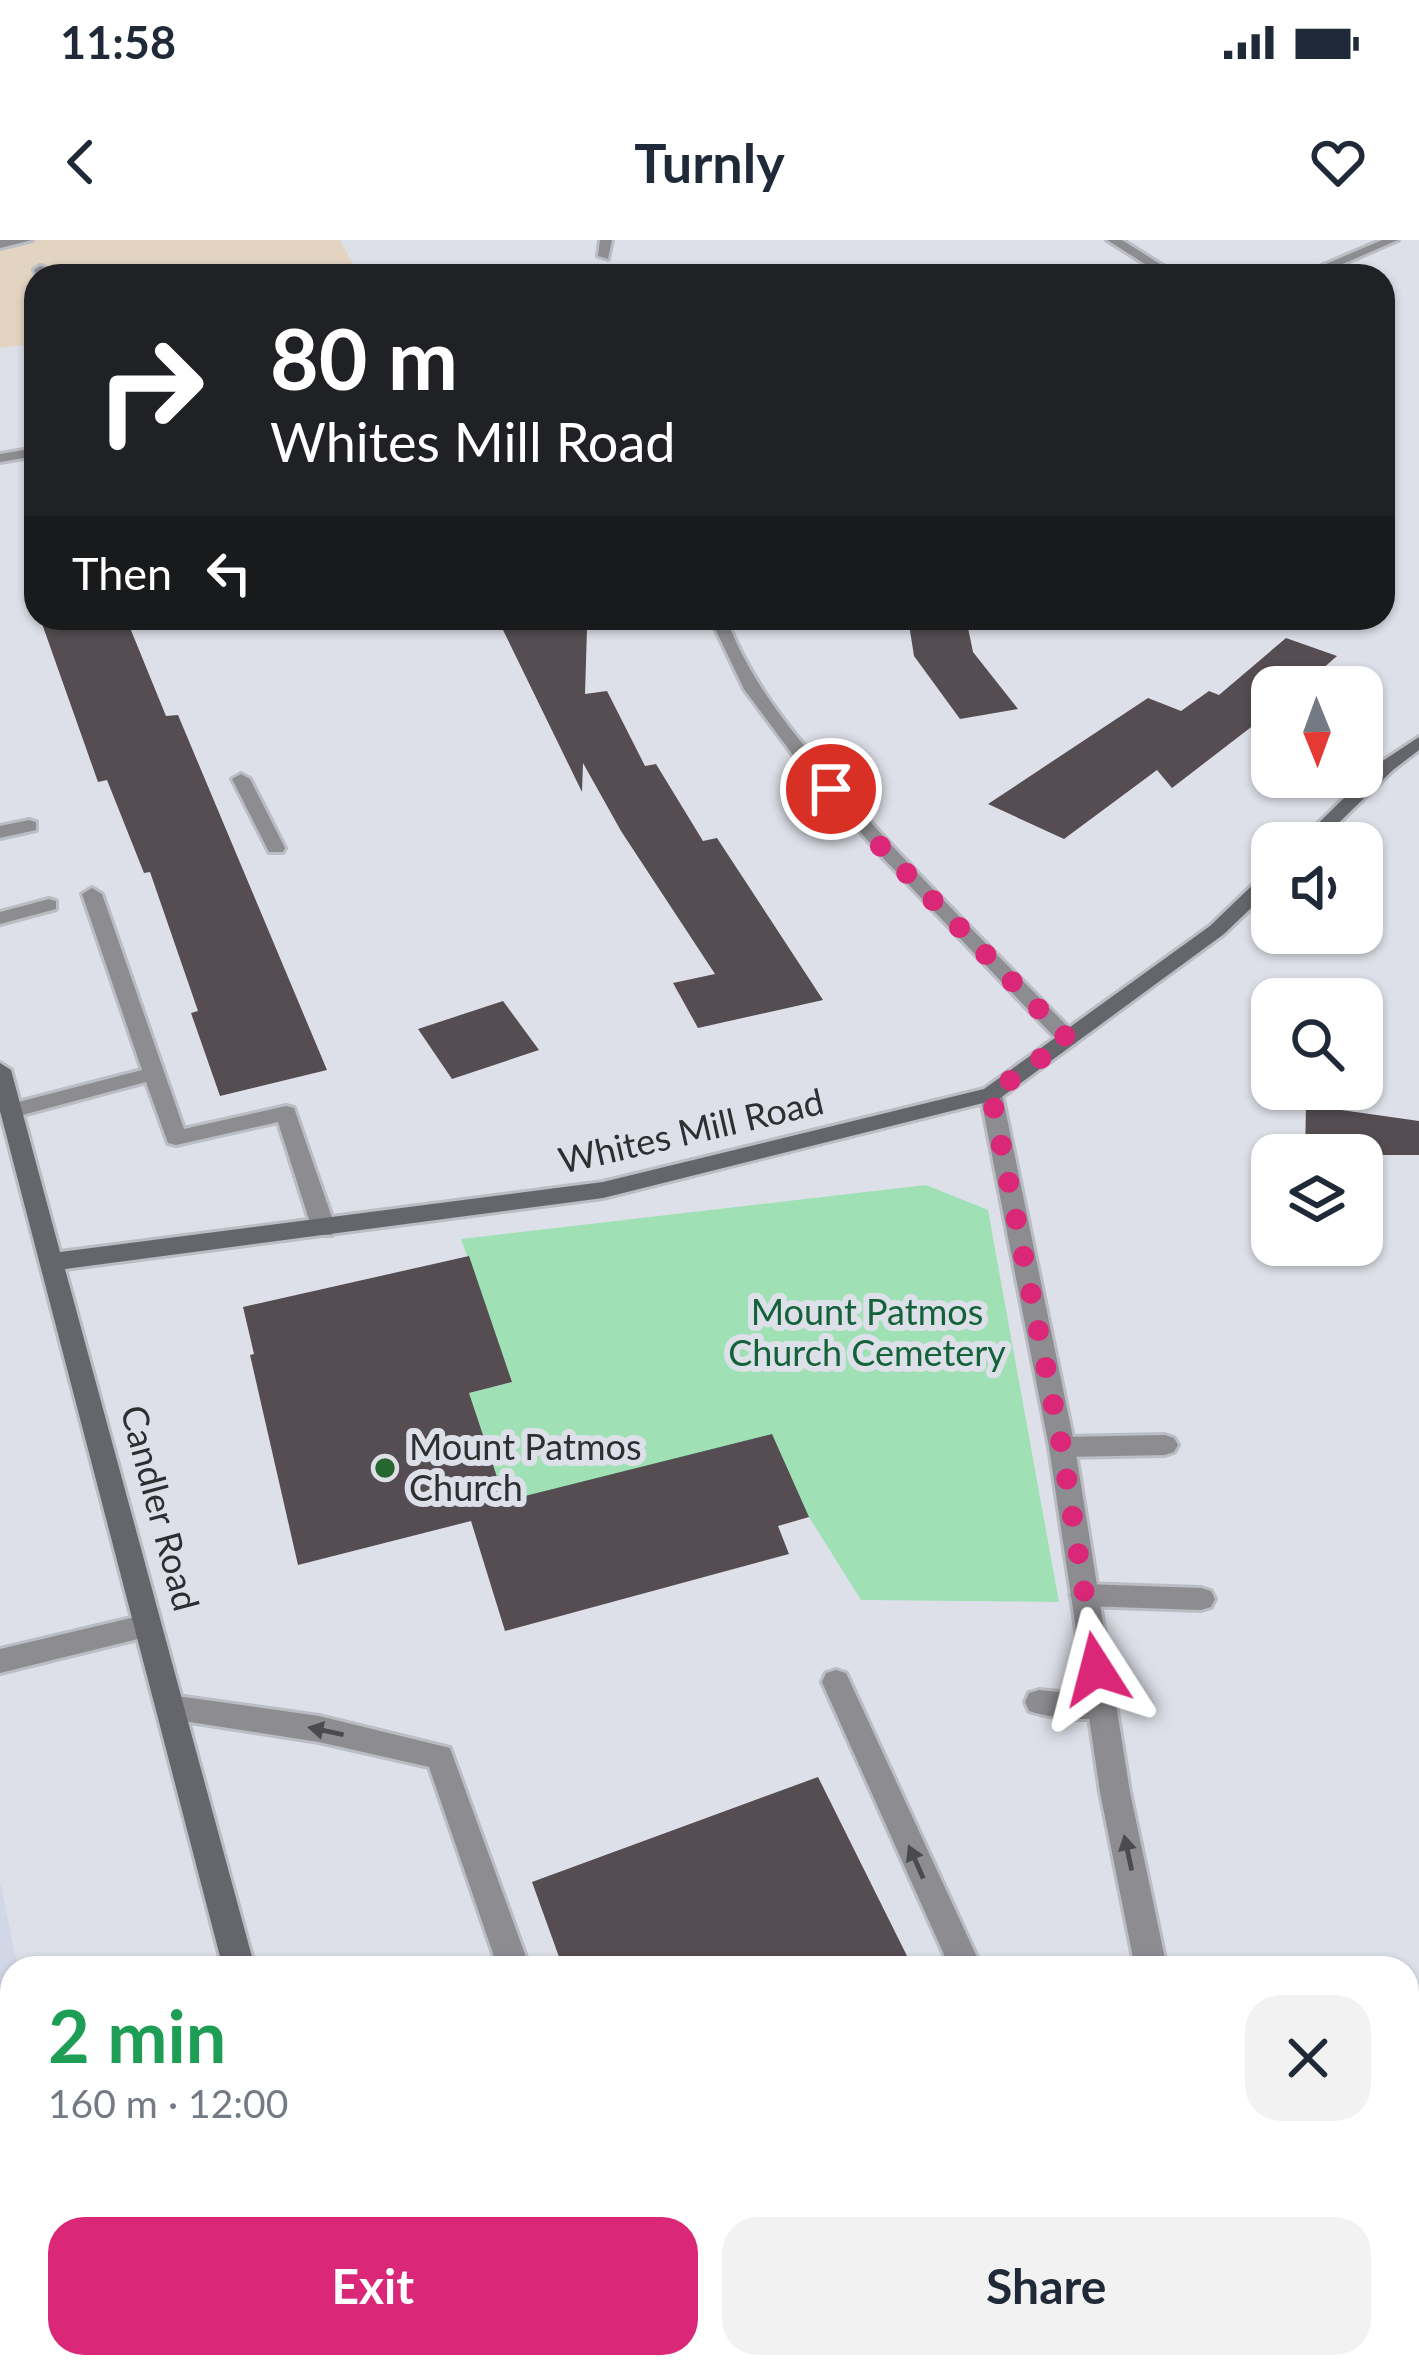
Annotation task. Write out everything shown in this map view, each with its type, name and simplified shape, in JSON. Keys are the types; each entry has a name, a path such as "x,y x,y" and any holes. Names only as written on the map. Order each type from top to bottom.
{"street":[{"path":"0,244 26,240"},
{"path":"604,256 605,240"},
{"path":"1113,240 1153,264"},
{"path":"1333,264 1392,240"},
{"path":"722,630 754,700 882,848 1068,1039"},
{"path":"1329,822 1419,742"},
{"path":"241,779 276,848"},
{"path":"0,832 28,826"},
{"path":"92,894 176,1138 286,1113 324,1229"},
{"name":"Whites Mill Road","path":"51,1262 603,1190 991,1094 1217,930 1251,897"},
{"path":"0,918 49,905"},
{"name":"Candler Road","path":"0,1070 236,1956"},
{"path":"10,1111 152,1074"},
{"path":"991,1094 1062,1448 1102,1706 1149,1956"},
{"path":"1062,1448 1165,1445"},
{"path":"1084,1595 1201,1599"},
{"path":"0,1661 148,1626"},
{"path":"836,1682 961,1956"},
{"path":"1039,1702 1102,1706"},
{"path":"170,1707 319,1729 440,1757 510,1956"}],"shaded area":[{"path":"0,240 340,240 353,264 24,264 24,345 0,348"},
{"path":"0,1881 16,1956 0,1956"}],"green space":[{"name":"Mount Patmos Church Cemetery","path":"926,1185 988,1210 1059,1602 861,1600 809,1517 505,1501 469,1393 512,1382 461,1239"}],"building":[{"path":"44,630 131,630 166,716 178,715 327,1070 220,1096 191,1013 198,1011 150,872 144,873 107,780 98,782"},
{"path":"503,630 587,630 585,694 607,691 645,766 656,764 703,841 717,838 823,1000 698,1028 673,983 715,974 621,831 583,763 582,792"},
{"path":"910,630 968,630 973,652 1018,709 960,719 914,656"},
{"path":"1286,638 1337,656 1326,666 1253,666"},
{"path":"1251,668 1251,727 1172,788 1157,770 1064,839 988,804 1148,698 1181,711 1209,691 1219,695"},
{"path":"503,1001 539,1050 452,1079 418,1029"},
{"path":"1306,1110 1419,1121 1419,1155 1383,1155 1383,1134 1305,1134"},
{"name":"Mount Patmos Church","path":"469,1256 512,1382 469,1393 505,1501 772,1434 809,1517 778,1526 789,1554 505,1631 471,1521 298,1565 243,1307"},
{"path":"818,1777 907,1956 559,1956 532,1882"}],"place":[{"name":"Mount Patmos Church","path":"385,1468"}],"route":[{"path":"831,789 1068,1039 991,1094 1062,1448 1096,1669"}]}
